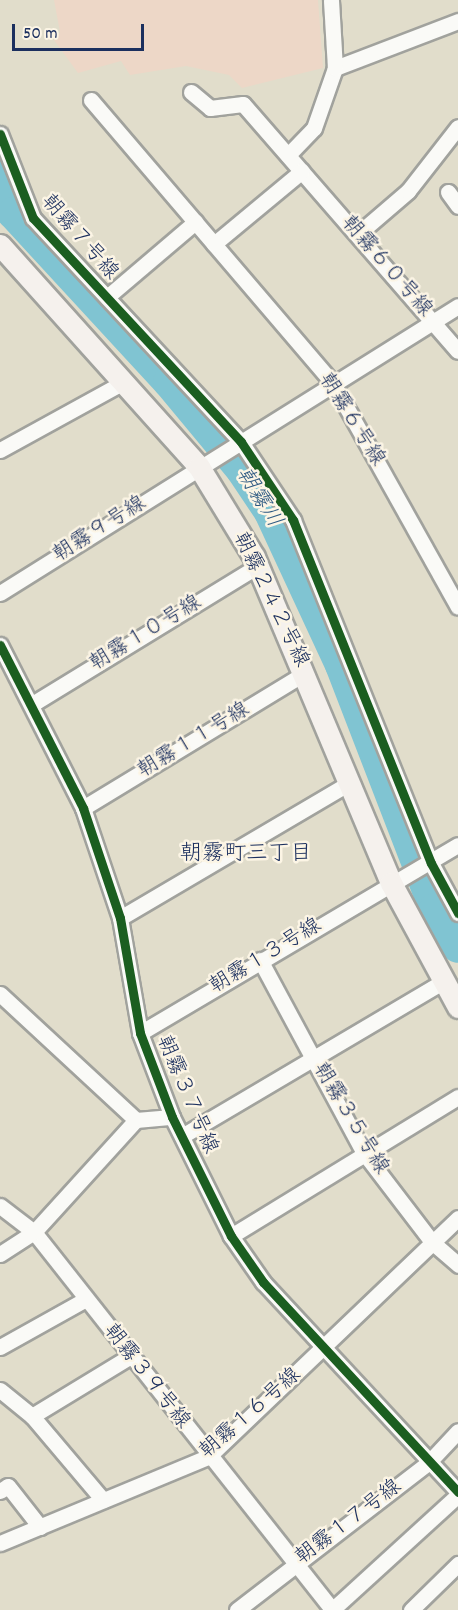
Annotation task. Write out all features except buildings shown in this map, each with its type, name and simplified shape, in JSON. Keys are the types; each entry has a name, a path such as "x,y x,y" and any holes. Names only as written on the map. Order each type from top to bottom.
{"street":[{"path":"288,155 314,128 335,68 331,0"},
{"path":"335,68 458,21"},
{"name":"朝霧６０号線","path":"191,92 210,108 243,104 435,321 334,386 208,462"},
{"name":"朝霧６号線","path":"91,100 334,386 458,608"},
{"path":"358,234 408,191 458,126"},
{"name":"朝霧７号線","path":"0,134 33,218 238,444 293,520 429,864 458,913"},
{"path":"213,244 302,171"},
{"path":"448,192 458,206"},
{"path":"107,297 195,222"},
{"name":"朝霧２４２号線","path":"0,245 120,384 208,462 258,566 351,782 399,879 442,982 458,1007"},
{"path":"458,306 435,321 458,351"},
{"path":"0,450 120,384"},
{"name":"朝霧９号線","path":"0,593 208,462"},
{"name":"朝霧１０号線","path":"34,703 258,566"},
{"name":"朝霧３７号線","path":"0,645 34,703 83,808 120,918 140,1033 172,1117 231,1236 263,1282 458,1494"},
{"name":"朝霧１１号線","path":"83,808 305,673"},
{"path":"120,918 351,782"},
{"path":"429,864 458,845"},
{"name":"朝霧１３号線","path":"140,1033 260,960 429,864"},
{"name":"朝霧３５号線","path":"260,960 364,1153 432,1242 458,1265"},
{"path":"182,1136 442,982"},
{"path":"0,994 136,1120"},
{"path":"231,1236 458,1097"},
{"path":"0,1254 34,1232 136,1120 172,1117"},
{"name":"朝霧３９号線","path":"0,1206 34,1232 293,1566 332,1610"},
{"name":"朝霧１６号線","path":"0,1543 208,1457 325,1348 458,1218"},
{"path":"0,1347 86,1299"},
{"path":"32,1416 129,1357"},
{"path":"0,1390 32,1416 103,1500"},
{"name":"朝霧１７号線","path":"237,1610 429,1462 458,1431"},
{"path":"0,1491 8,1486 40,1527"},
{"path":"332,1610 458,1494"},
{"path":"411,1610 458,1564"}],"shaded area":[{"path":"54,0 318,0 323,68 242,88 229,75 186,66 130,75 121,61 78,73 54,40 60,32"}],"waterway":[{"name":"朝霧川","path":"0,171 13,213 169,382 242,470 270,512 341,665 435,909 458,947"}],"cycle path":[{"path":"0,134 33,218 241,442 293,520 431,863 458,913"},
{"path":"0,645 83,808 120,918 140,1033 172,1117 231,1236 263,1282 458,1492"}],"district":[{"name":"朝霧町三丁目","path":"246,855"}]}
